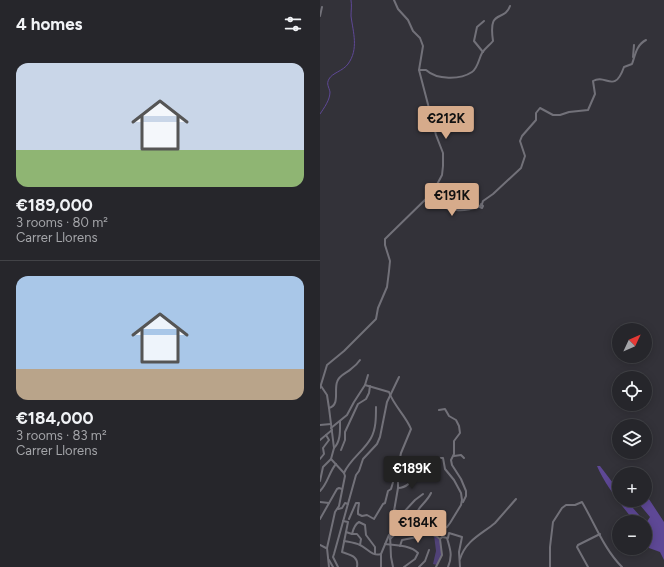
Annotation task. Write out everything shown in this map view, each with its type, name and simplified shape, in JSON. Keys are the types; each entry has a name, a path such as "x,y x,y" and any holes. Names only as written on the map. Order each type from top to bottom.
{"street":[{"path":"320,388 327,365 344,351 376,319 378,308 386,287 389,271 390,261 385,240 433,192 442,175 443,153 436,135 420,70 423,46 420,38 413,31 408,20 398,9 394,0"},
{"path":"420,70 426,70 435,76 458,78 474,71 483,52 492,41 491,31 494,20 497,16 507,11 510,6"},
{"path":"320,16 322,7"},
{"path":"483,52 474,41 477,27 484,21"},
{"path":"633,58 641,43 646,40"},
{"path":"425,201 455,210 468,211 481,205 483,201 493,194 521,168 525,156 520,141 522,136 536,120 536,113 538,109 540,108 553,114 560,115 569,112 588,110 595,94 593,81 597,79 607,82 616,81 621,75 624,67 632,64 634,45"},
{"path":"329,408 335,403 337,381 340,377 351,370 360,360"},
{"path":"320,374 323,378"},
{"path":"320,440 347,415 365,385 368,375"},
{"path":"338,567 333,557 356,475 363,459 377,444 380,437 385,409 390,394 399,377"},
{"path":"320,385 327,394 334,448"},
{"path":"365,385 387,391 411,429 401,453 397,473 398,488 390,534 393,567"},
{"path":"341,450 345,440 345,432 358,404 366,399 370,386"},
{"path":"329,567 327,548 335,512 339,506 345,476 344,473 354,457 371,438 376,421 376,407"},
{"path":"436,536 439,530 449,525 466,494 461,478 452,465 451,460 454,456 454,441 460,433 459,426 456,420 449,416 445,409 439,410"},
{"path":"320,481 323,467 331,459 338,439 340,432 340,421"},
{"path":"320,425 331,424"},
{"path":"320,459 324,454 323,448 329,440 326,435"},
{"path":"338,439 345,440"},
{"path":"454,456 461,456 464,458"},
{"path":"429,466 427,460 428,458 443,458 446,471 454,480 461,493 461,505"},
{"path":"331,459 344,473"},
{"path":"320,491 327,482 331,469 336,464"},
{"path":"398,488 402,488 411,482 416,474"},
{"path":"349,519 356,503 359,503 358,514 362,516 367,515 374,519 385,503 388,491 391,489 394,479 397,477"},
{"path":"320,519 337,489 342,489"},
{"path":"431,493 427,501 418,508 417,512 420,520 418,530 436,536 440,539 442,555 436,567"},
{"path":"394,510 403,513 423,494"},
{"path":"460,559 464,549 476,537 494,523 516,499"},
{"path":"320,502 329,503"},
{"path":"550,567 550,547 553,522 566,505 575,505 582,502 614,559 622,567"},
{"path":"337,510 342,508 345,503 348,504"},
{"path":"343,521 348,522 342,552 353,556 358,563 357,567"},
{"path":"390,539 410,521"},
{"path":"352,534 357,523 364,524 367,536 375,547 375,554"},
{"path":"346,532 352,534 356,533 361,539 360,545"},
{"path":"400,546 402,540 417,537 426,533"},
{"path":"448,567 451,559 450,547 447,538 449,533 462,537 459,549 460,567"},
{"path":"381,567 381,554 390,534"},
{"path":"588,567 578,545 600,534"},
{"path":"440,539 442,537 447,538"},
{"path":"344,541 360,545 375,554 381,554"},
{"path":"385,544 415,549 418,553 415,559 404,567"},
{"path":"320,545 327,548"},
{"path":"419,567 426,561 429,550"},
{"path":"327,557 332,567"}],"shaded area":[{"path":"597,466 600,466 612,482 612,492 609,488"},
{"path":"652,504 664,522 664,560 660,552 652,549 652,515 648,515 642,507 652,507"},
{"path":"623,507 632,507 639,515 629,515"},
{"path":"434,535 440,539 442,555 437,565 433,564 436,551"}],"waterway":[{"path":"320,114 329,98 330,92 328,81 330,77 348,64 353,52 354,40 351,0"}]}
